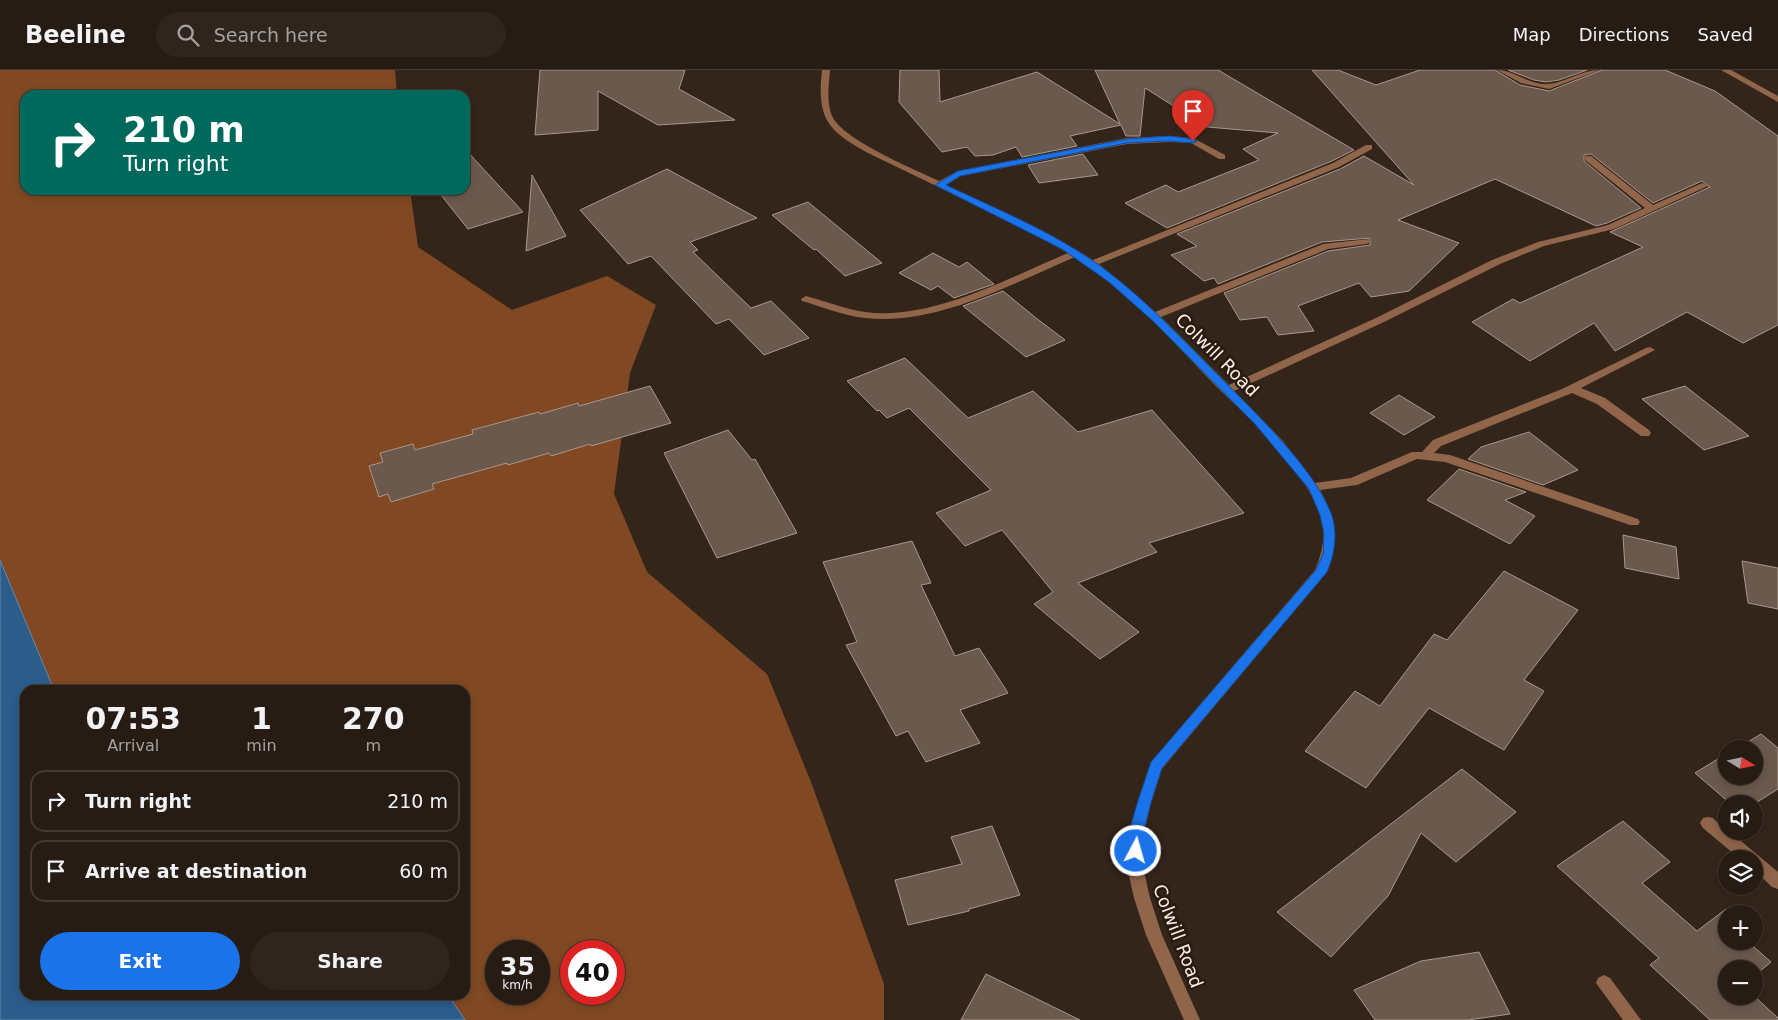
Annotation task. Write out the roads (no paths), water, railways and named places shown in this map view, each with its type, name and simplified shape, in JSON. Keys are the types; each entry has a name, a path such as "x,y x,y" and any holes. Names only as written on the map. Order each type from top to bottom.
{"street":[{"name":"Colwill Road","path":"826,70 824,105 834,126 860,144 939,185 1036,231 1091,264 1154,316 1258,422 1314,488 1326,515 1329,533 1328,554 1321,572 1156,766 1143,807 1136,834 1135,867 1142,898 1154,935 1192,1020"},
{"path":"1501,70 1530,84 1542,87 1596,70"},
{"path":"1727,71 1739,70"},
{"path":"1727,71 1778,98"},
{"path":"939,185 958,174 1127,141 1169,139 1193,141 1222,158"},
{"path":"1091,264 1336,165 1369,147"},
{"path":"1588,158 1652,209"},
{"path":"1227,390 1380,320 1496,262 1541,244 1611,227 1703,186"},
{"path":"1154,316 1326,246 1366,241"},
{"path":"806,299 864,315 891,316 952,306 1074,253"},
{"path":"1425,456 1437,443 1571,388 1650,350"},
{"path":"1571,388 1601,401 1646,433"},
{"path":"1314,488 1353,482 1416,455 1446,458 1634,522"},
{"path":"1708,823 1740,850"},
{"path":"1763,869 1778,882"},
{"path":"1604,983 1633,1020"}],"water":[{"path":"0,560 52,685 20,685 20,1000 451,1000 465,1020 0,1020"}]}
